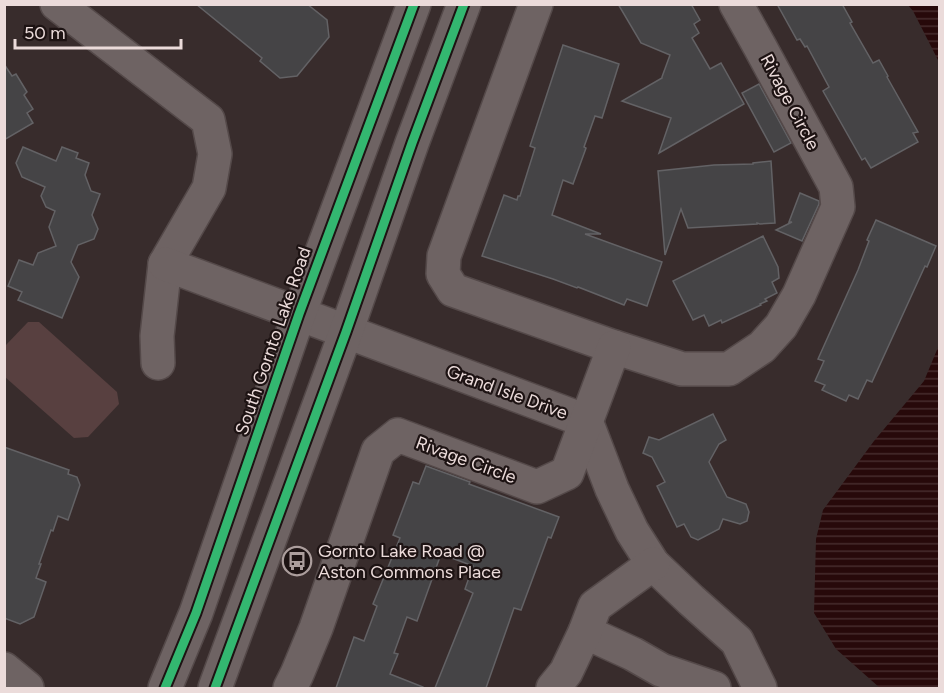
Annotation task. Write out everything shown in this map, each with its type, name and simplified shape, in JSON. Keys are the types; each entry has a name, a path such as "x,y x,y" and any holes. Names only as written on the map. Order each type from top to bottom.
{"street":[{"path":"57,4 208,120 215,154 209,188 165,264 157,336 159,363"},
{"name":"South Gornto Lake Road","path":"165,688 196,613 299,314 414,4"},
{"path":"215,688 464,4"},
{"name":"Rivage Circle","path":"536,4 444,256 443,274 453,290 682,369 729,369 762,347 781,326 799,295 838,207 836,187 736,4"},
{"name":"Grand Isle Drive","path":"165,264 586,421 612,489 632,531 653,564 737,640 761,686"},
{"name":"Rivage Circle","path":"290,688 315,628 378,451 398,435 537,487 567,473 614,347"},
{"path":"553,688 566,672 595,606 653,564"},
{"path":"585,632 661,670 714,688"},
{"path":"4,669 27,688"},
{"path":"720,688 761,686"}],"shaded area":[{"path":"908,5 939,5 939,62 913,11"},
{"path":"28,322 39,322 117,392 119,404 88,437 74,438 5,377 5,346"},
{"path":"939,345 939,688 880,688 836,649 814,613 816,539 823,510 874,441 924,381"}],"building":[{"path":"196,4 307,4 327,20 329,37 297,76 280,78 260,61 262,58"},
{"path":"618,4 691,4 700,20 694,24 699,33 692,38 710,69 721,63 744,104 659,153 671,118 622,101 662,78 670,55 641,43"},
{"path":"777,4 842,4 873,63 879,60 888,76 918,132 913,133 918,142 871,168 865,158 862,160 823,91 829,87 807,46 805,47 800,39 797,40"},
{"path":"563,45 619,64 602,118 595,116 573,184 563,180 552,215 601,234 585,234 662,262 647,306 627,299 624,305 578,287 482,256 504,195 517,200 520,196 535,148 530,146"},
{"path":"4,64 12,76 16,74 27,92 24,95 33,109 27,113 33,123 4,140"},
{"path":"759,84 791,143 774,152 742,93"},
{"path":"23,147 56,161 62,147 78,153 76,158 89,163 85,175 91,191 100,194 92,215 98,229 94,239 78,245 71,262 79,277 62,318 18,300 22,292 8,286 19,260 33,265 38,253 56,246 49,227 55,211 46,207 41,196 45,187 22,177 16,163"},
{"path":"771,161 775,223 688,228 681,209 665,255 658,171"},
{"path":"800,193 819,201 802,241 776,230 792,222 789,222"},
{"path":"876,220 936,246 872,382 867,380 858,399 849,395 846,401 822,390 825,385 815,381 824,361 818,359 858,270"},
{"path":"763,236 778,267 779,278 772,282 777,293 765,299 767,301 761,305 722,323 721,320 709,326 704,315 693,320 673,281"},
{"path":"713,414 726,440 719,444 709,462 727,497 746,504 749,512 747,521 740,524 723,519 719,529 698,540 691,537 684,524 677,527 657,486 665,482 652,457 643,453 649,437 659,440"},
{"path":"4,447 69,470 68,474 77,477 80,485 68,520 58,516 39,564 41,564 36,578 46,582 34,617 20,624 4,618"},
{"path":"426,466 559,517 551,538 548,537 521,610 514,608 486,688 435,688 473,593 465,589 473,566 441,554 417,621 407,617 394,653 398,654 390,674 423,688 336,688 354,637 364,641 377,606 373,604 400,538 393,535 413,482 419,484"}],"cycle path":[{"path":"165,688 196,613 299,314 414,4"},
{"path":"215,688 464,4"}],"place":[{"name":"Gornto Lake Road @ Aston Commons Place","path":"297,561"}]}
